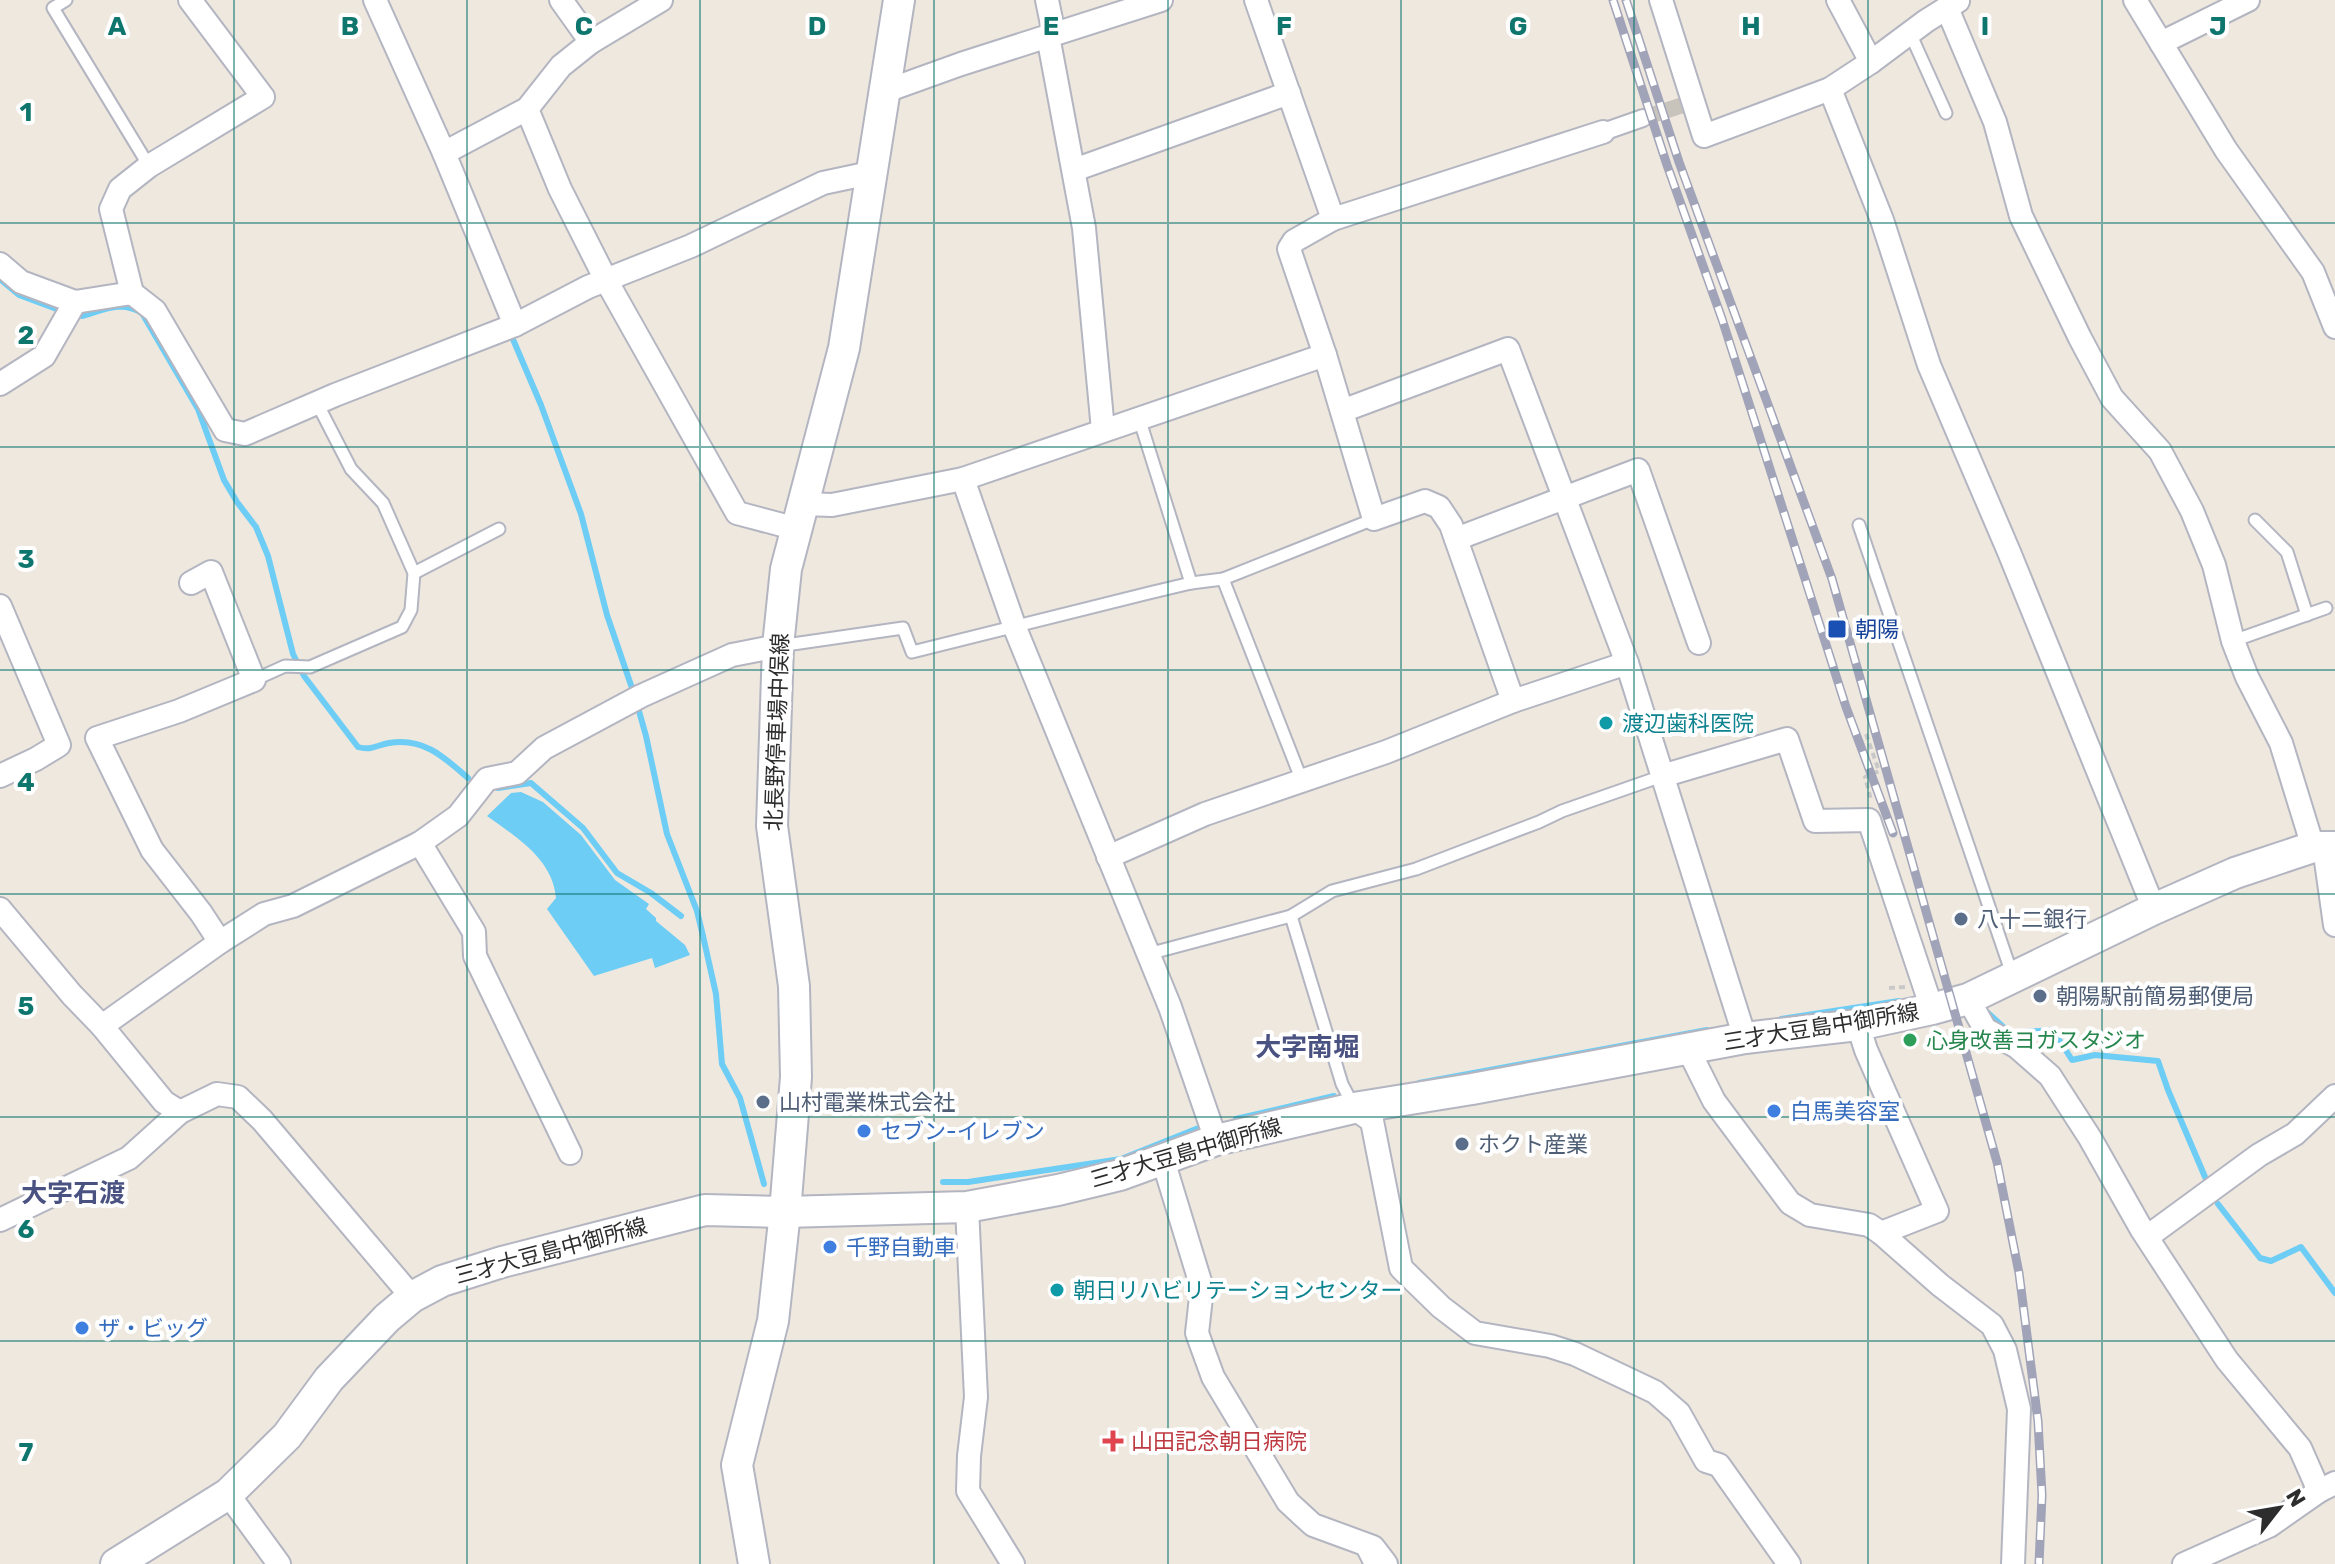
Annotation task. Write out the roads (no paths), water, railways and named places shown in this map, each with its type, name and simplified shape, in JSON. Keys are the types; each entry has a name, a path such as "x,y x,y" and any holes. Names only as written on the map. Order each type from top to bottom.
{"main road":[{"name":"北長野停車場中俣線","path":"754,1564 737,1465 773,1321 796,1077 794,986 772,826 778,646 786,569 844,348 899,0"},
{"name":"三才大豆島中御所線","path":"116,1564 228,1494 287,1436 329,1379 387,1318 412,1297 442,1281 502,1262 705,1210 785,1212 967,1207 1120,1175 1216,1140 1354,1108 1745,1038 1858,1025 1932,1009 1968,999 2235,873 2324,847"}],"street":[{"path":"190,0 263,97 149,166 120,189 111,209 132,293 155,311 225,430 245,434 506,329 606,280 691,246 823,183 870,173"},
{"path":"375,0 444,153 506,329"},
{"path":"561,0 591,42"},
{"path":"444,153 527,109 561,66 591,42 661,0"},
{"path":"1047,0 1084,228 1103,430"},
{"path":"886,91 1161,0"},
{"path":"1256,0 1333,219"},
{"path":"1661,0 1704,136 1830,89 1953,4 1995,122 2021,216 2112,398 2160,451 2192,511 2214,565 2233,641 2247,677 2281,743 2324,847 2335,925"},
{"path":"1838,0 1871,62"},
{"path":"2135,0 2226,150 2313,272 2335,327"},
{"path":"2161,43 2248,0"},
{"path":"1830,89 1882,220 1929,365 2009,552 2154,909"},
{"path":"1074,170 1289,93"},
{"path":"1683,105 1695,143"},
{"path":"527,109 560,189 606,280 737,513 800,517 832,505 963,479 1325,355"},
{"path":"1513,701 1451,525 1439,507 1425,501 1374,519 1325,355 1289,249 1294,241 1333,219 1643,118"},
{"path":"0,264 21,282 75,302 132,293"},
{"path":"0,384 44,356 75,302"},
{"path":"1342,411 1508,349 1627,663 1745,1038"},
{"path":"1456,539 1638,470 1699,643"},
{"path":"963,479 1015,628 1170,1007 1216,1140"},
{"path":"0,776 59,745 97,738 179,711 254,680 211,572 191,583"},
{"path":"0,606 59,745"},
{"path":"102,1026 264,914 293,906 420,843 458,816 487,779 517,773 544,748 635,699 732,655 778,646"},
{"path":"1108,857 1205,814 1386,752 1513,701 1627,663"},
{"path":"97,738 152,850 220,942"},
{"path":"1662,776 1787,739 1815,821 1869,820 1932,1009"},
{"path":"420,843 474,932 475,956 570,1153"},
{"path":"0,909 164,1102 180,1112"},
{"path":"1968,999 1985,1029 2017,1047 2050,1076 2147,1237 2227,1360 2300,1448 2327,1487 2269,1526 2184,1564"},
{"path":"1858,1025 1866,1050 1937,1211 1881,1233"},
{"path":"1688,1049 1714,1101 1790,1203 1810,1215 1869,1225 1992,1325 2005,1350 2019,1409 2013,1564"},
{"path":"0,1220 129,1158 180,1112 217,1094 238,1097 262,1120 412,1297"},
{"path":"2147,1237 2259,1155 2295,1134 2335,1096"},
{"path":"1354,1108 1372,1121 1401,1268 1441,1307 1475,1333 1550,1346 1575,1354 1655,1392 1679,1413 1706,1461 1719,1465 1789,1564"},
{"path":"1163,1160 1202,1288 1197,1333 1213,1377 1288,1502 1313,1525 1373,1547 1386,1564"},
{"path":"967,1207 976,1397 968,1491 1013,1564"},
{"path":"228,1494 279,1564"}],"lane":[{"path":"66,0 53,8 149,166"},
{"path":"1910,33 1946,113"},
{"path":"254,680 285,666 310,667 402,627 411,610 414,573 383,503 351,469 317,403"},
{"path":"1139,418 1191,583"},
{"path":"778,646 903,628 912,652 1191,583 1223,579 1374,519"},
{"path":"2255,520 2287,552 2307,615"},
{"path":"1859,525 2013,978"},
{"path":"414,573 499,529"},
{"path":"1223,579 1302,781"},
{"path":"2233,641 2326,608"},
{"path":"1148,954 1291,916 1332,891 1416,869 1562,811 1662,776"},
{"path":"1291,916 1342,1084 1354,1108"},
{"path":"1358,1542 1370,1564"}],"water":[{"path":"521,792 543,802 581,835 615,880 649,904 646,909 685,945 690,955 655,968 652,958 594,976 547,909 556,898 548,872 540,860 487,816 511,793"}],"waterway":[{"path":"0,279 19,295 62,311"},
{"path":"82,316 120,307 142,313 198,409 224,480 256,527 268,556 293,654 304,676 358,747 401,742 423,746 468,778"},
{"path":"509,330 541,405 581,514 607,615 634,694"},
{"path":"637,704 667,834 697,911 703,936 716,994 722,1064 740,1098 764,1184"},
{"path":"498,788 531,783 583,828 617,873 681,916"},
{"path":"1781,1019 1899,1001"},
{"path":"1988,1013 2010,1033 2053,1030 2072,1060 2095,1055 2158,1061 2205,1177"},
{"path":"1419,1083 1707,1030"},
{"path":"1236,1119 1334,1096"},
{"path":"943,1182 968,1182 1121,1159 1201,1127"},
{"path":"2218,1204 2260,1258 2271,1261 2301,1247 2335,1293"}],"tunnel":[{"path":"1643,118 1683,105"}],"railway":[{"path":"1613,0 1722,319 1846,707 1893,833"},
{"path":"1626,0 1679,162 1832,579 1997,1162 2019,1273 2038,1421 2042,1495 2039,1564"}],"place":[{"name":"朝陽","path":"1837,629"},
{"name":"渡辺歯科医院","path":"1606,723"},
{"name":"八十二銀行","path":"1961,919"},
{"name":"朝陽駅前簡易郵便局","path":"2040,996"},
{"name":"心身改善ヨガスタジオ","path":"1910,1040"},
{"name":"山村電業株式会社","path":"763,1102"},
{"name":"白馬美容室","path":"1774,1111"},
{"name":"セブン-イレブン","path":"864,1131"},
{"name":"ホクト産業","path":"1462,1144"},
{"name":"千野自動車","path":"830,1247"},
{"name":"朝日リハビリテーションセンター","path":"1057,1290"},
{"name":"ザ・ビッグ","path":"82,1328"},
{"name":"山田記念朝日病院","path":"1113,1441"}],"district":[{"name":"大字南堀","path":"1307,1047"},
{"name":"大字石渡","path":"73,1193"}]}
